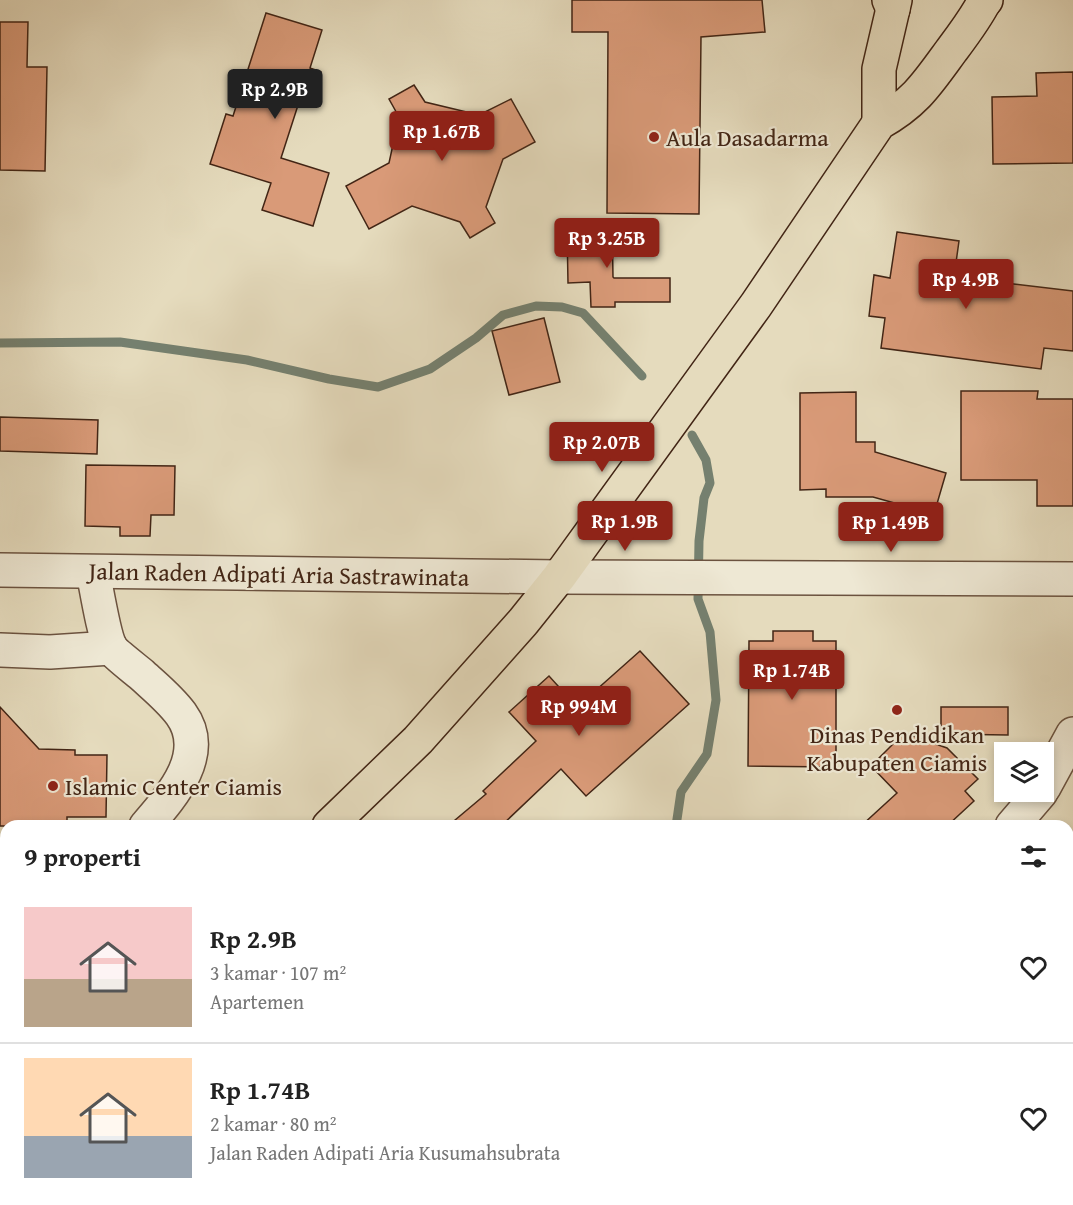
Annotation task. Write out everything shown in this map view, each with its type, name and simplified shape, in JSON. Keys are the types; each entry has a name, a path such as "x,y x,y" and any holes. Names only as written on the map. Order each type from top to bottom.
{"main road":[{"path":"335,820 418,740 559,577 756,305 879,123 897,113 928,84 985,1"},
{"path":"879,123 879,69 892,3"}],"street":[{"name":"Jalan Raden Adipati Aria Sastrawinata","path":"0,570 559,577 1073,579"},
{"path":"93,572 111,648 171,702 189,730 192,744 186,768 172,793 151,820"},
{"path":"0,650 50,652 111,648"},
{"path":"1054,769 1073,734"},
{"path":"1017,820 1033,802"},
{"path":"1040,820 1041,802"}],"building":[{"name":"Aula Dasadarma","path":"572,0 762,0 765,32 701,37 699,214 607,213 608,32 572,32"},
{"path":"266,13 322,30 310,68 321,72 311,102 300,99 281,158 329,173 313,226 262,210 271,183 210,164 226,114 233,116"},
{"path":"0,22 28,22 27,67 47,67 45,171 0,170"},
{"path":"1073,72 1073,163 993,164 992,97 1037,96 1036,73"},
{"path":"414,85 425,102 479,115 511,99 535,142 503,159 486,207 495,223 470,238 460,222 412,206 369,229 346,186 389,163 399,117 389,99"},
{"path":"612,220 613,277 670,278 670,302 615,302 615,307 591,307 590,282 568,283 567,229 580,229 580,221"},
{"path":"897,232 959,241 954,277 1073,291 1073,351 1044,348 1041,369 881,348 885,318 869,316 874,275 890,278"},
{"path":"544,318 560,382 509,395 492,331"},
{"path":"961,391 1038,391 1037,399 1073,399 1073,506 1037,506 1037,480 961,480"},
{"path":"856,392 856,442 875,442 875,452 946,473 934,514 873,497 826,497 826,489 800,490 800,393"},
{"path":"0,417 98,420 97,454 0,451"},
{"path":"86,465 175,466 174,515 151,515 150,536 120,536 120,527 85,526"},
{"path":"773,631 813,631 813,641 836,641 836,767 748,766 749,641 773,641"},
{"path":"640,651 689,704 586,796 561,769 507,820 455,820 486,794 483,791 536,741 509,712 549,676 577,707"},
{"name":"Islamic Center Ciamis","path":"0,707 39,749 75,750 75,755 107,755 106,817 67,817 67,820 0,820"},
{"path":"941,707 1008,707 1008,735 941,734"},
{"path":"904,733 947,748 978,779 965,791 974,801 953,820 868,820 897,793 871,766"}],"waterway":[{"path":"0,343 120,342 247,360 329,379 378,387 430,369 476,338 503,315 536,306 562,307 583,313 642,376"},
{"path":"677,820 681,792 707,754 716,700 710,632 698,599 699,541 704,498 710,483 706,460 692,435"}],"place":[{"name":"Aula Dasadarma","path":"654,137"},
{"name":"Dinas Pendidikan Kabupaten Ciamis","path":"897,710"},
{"name":"Islamic Center Ciamis","path":"53,786"}]}
